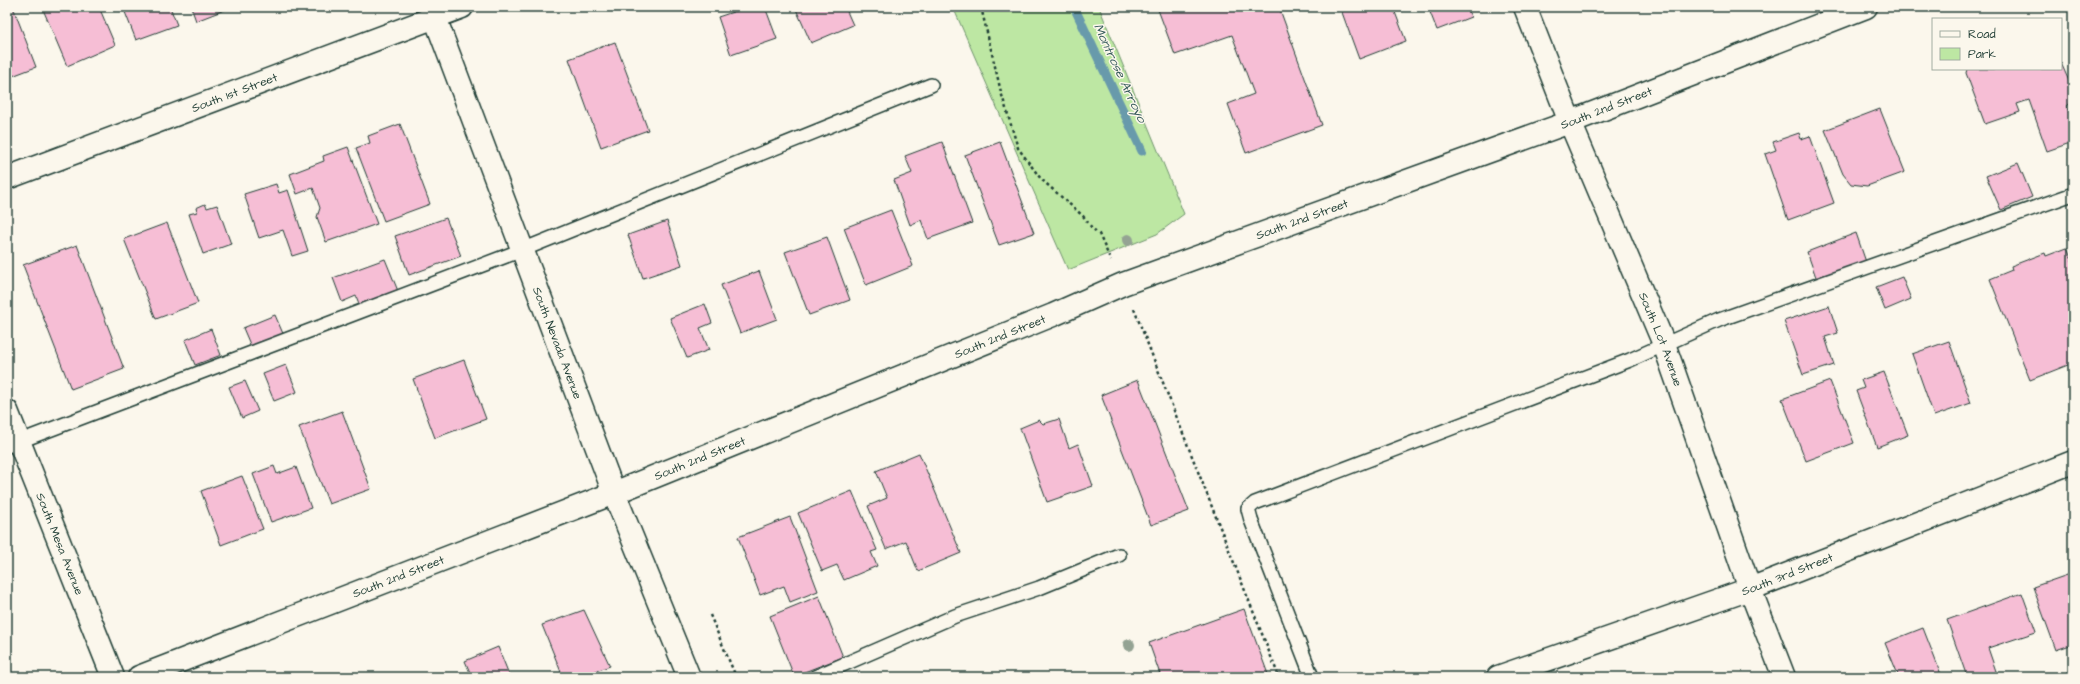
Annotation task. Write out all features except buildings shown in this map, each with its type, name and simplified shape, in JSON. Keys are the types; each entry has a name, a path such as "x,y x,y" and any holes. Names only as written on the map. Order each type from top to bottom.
{"street":[{"name":"South 1st Street","path":"7,178 433,12 462,7"},
{"name":"South Lot Avenue","path":"1525,7 1570,122 1664,344 1750,589 1784,677"},
{"name":"South 2nd Street","path":"139,677 614,493 1053,315 1123,284 1570,122 1866,7"},
{"name":"South Nevada Avenue","path":"433,12 614,493 689,677"},
{"name":"South Mesa Avenue","path":"7,411 13,444 113,677"},
{"name":"South 3rd Street","path":"1498,677 1750,589 2073,462"}],"lane":[{"path":"13,444 522,250 931,85"},
{"path":"1312,677 1248,509 1255,503 1630,360 1719,320 2073,194"},
{"path":"815,677 956,616 1039,588 1119,556"}],"path":[{"path":"981,7 1001,92 1018,148 1041,179 1083,216 1092,228 1099,234 1106,252"},
{"path":"1138,316 1279,677"},
{"path":"710,615 736,677"}],"green space":[{"path":"953,7 1099,7 1184,214 1157,234 1068,270"}],"waterway":[{"name":"Montrose Arroyo","path":"1074,7 1142,151"}]}
